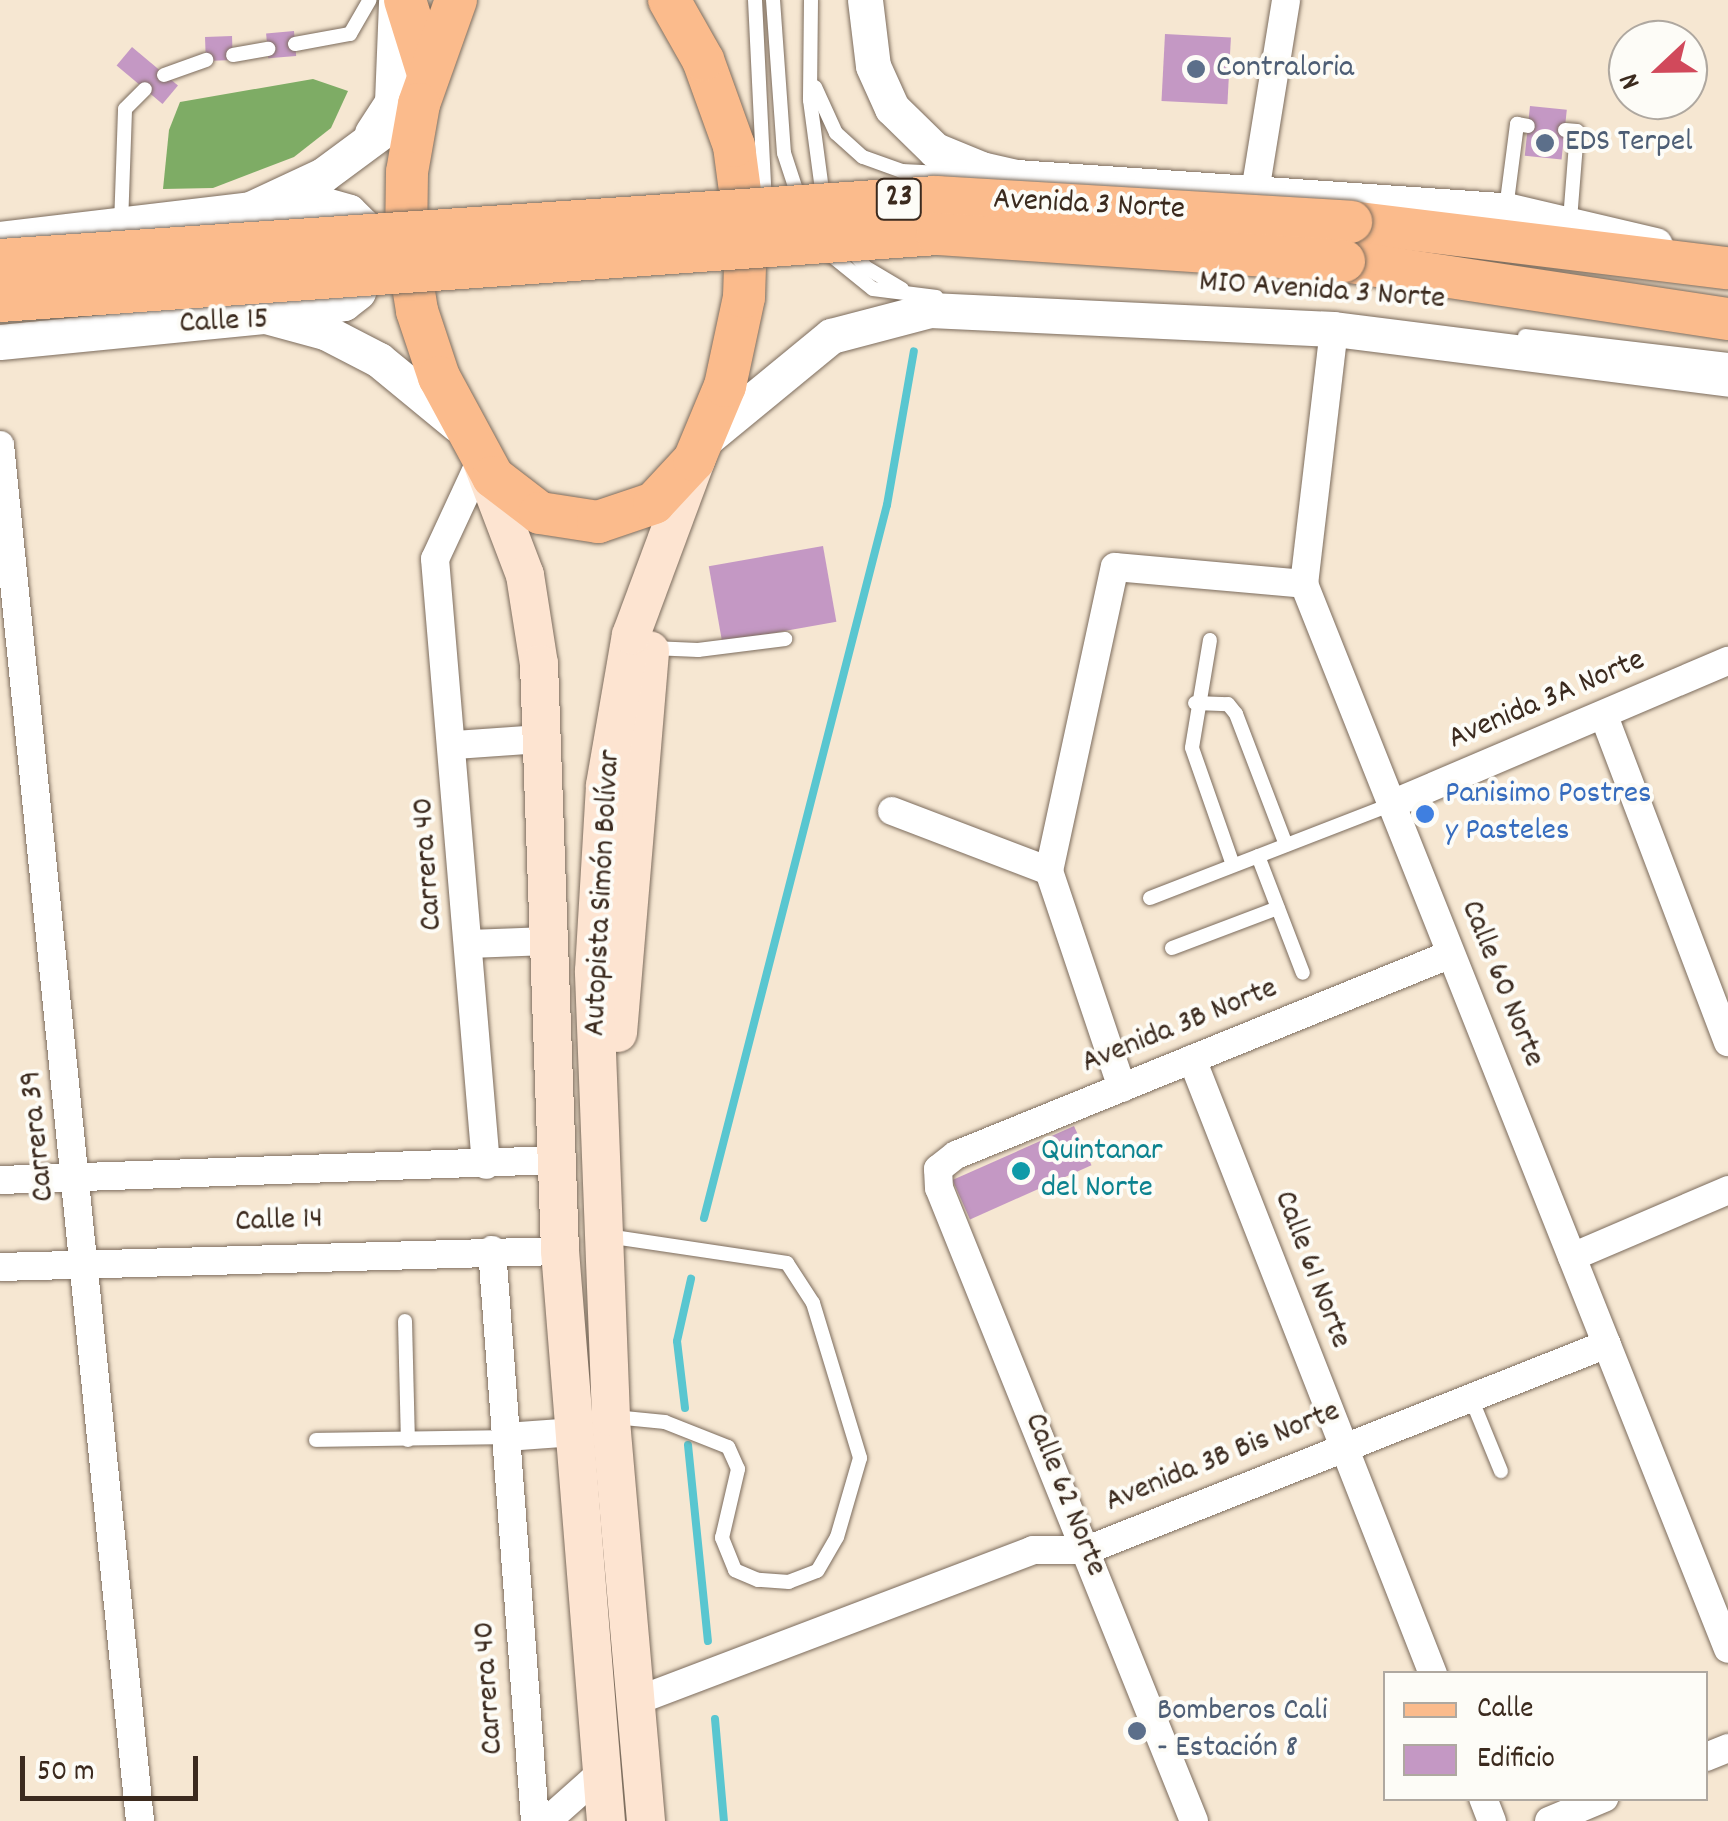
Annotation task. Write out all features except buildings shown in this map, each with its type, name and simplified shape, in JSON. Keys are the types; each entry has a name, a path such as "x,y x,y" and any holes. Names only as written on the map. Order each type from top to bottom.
{"main road":[{"path":"405,0 424,89"},
{"name":"Autopista Simón Bolívar","path":"646,1821 611,1417 594,989 606,785 630,634 702,442 740,327 744,206 716,88 669,0"},
{"name":"Autopista Simón Bolívar","path":"455,10 424,89 405,207 410,277 426,344 476,449 525,575 539,664 560,1251 606,1821"},
{"name":"Avenida 3 Norte","path":"449,250 937,234 1347,242 1728,267"},
{"name":"Avenida 3 Norte","path":"1347,242 1728,319"},
{"name":"23","path":"0,260 449,250"},
{"name":"Calle 15","path":"0,301 449,250"},
{"path":"476,449 531,508 558,519 598,522 636,513 670,491 702,442"},
{"path":"606,1236 650,648 663,550"}],"street":[{"path":"369,138 392,102 396,0"},
{"path":"865,0 873,66 901,120 935,150 1016,177"},
{"path":"1255,192 1286,0"},
{"path":"250,209 323,175 424,89"},
{"name":"Avenida 3 Norte","path":"1016,177 1506,210 1570,220 1728,267"},
{"path":"0,239 121,228 250,209 333,204 362,225 369,242 367,277 344,303 266,316"},
{"path":"702,442 800,356 830,336 890,316 970,310 1334,329 1728,379"},
{"name":"Calle 15","path":"0,342 266,316 325,332 379,360 476,449"},
{"name":"Calle 60 Norte","path":"1334,329 1304,584 1728,1649"},
{"name":"Carrera 39","path":"0,445 79,1178 140,1821"},
{"name":"Carrera 40","path":"476,449 435,559 455,745 486,1164"},
{"path":"1122,1088 1048,870 1115,567 1304,584"},
{"name":"Avenida 3A Norte","path":"1392,804 1728,661"},
{"path":"1604,716 1728,1042"},
{"path":"455,745 541,740"},
{"path":"892,811 1048,870"},
{"path":"470,944 547,941"},
{"name":"Avenida 3B Norte","path":"938,1169 956,1155 1451,954"},
{"name":"Calle 61 Norte","path":"1192,1058 1432,1671"},
{"name":"Calle 14","path":"0,1180 556,1160"},
{"name":"Calle 62 Norte","path":"938,1169 939,1188 1194,1821"},
{"path":"1572,1257 1728,1190"},
{"name":"Carrera 40","path":"492,1250 536,1821"},
{"name":"Calle 14","path":"0,1267 560,1251"},
{"name":"Avenida 3B Bis Norte","path":"636,1701 1033,1550 1087,1550 1607,1344"},
{"path":"506,1437 575,1432"},
{"path":"547,1821 602,1772"},
{"path":"1549,1821 1597,1801"}],"lane":[{"path":"295,44 350,34 370,0"},
{"path":"755,0 764,260"},
{"name":"MIO Avenida 3 Norte","path":"773,0 784,153 814,234 831,258 874,289 1052,308 1333,313 1728,360"},
{"path":"811,0 814,153 825,204 865,267 912,294"},
{"path":"233,55 268,49"},
{"path":"164,75 206,60"},
{"path":"811,72 836,133 863,157 902,171 1016,177"},
{"path":"121,228 126,109 145,89"},
{"path":"1506,210 1517,124 1528,126"},
{"path":"1565,130 1577,131 1570,220"},
{"path":"702,442 740,377 764,277"},
{"path":"650,648 698,650 786,640"},
{"path":"1210,640 1195,704 1196,769 1233,866"},
{"path":"1195,704 1228,704 1236,714 1286,845"},
{"path":"1150,898 1392,804"},
{"path":"1258,856 1303,973"},
{"path":"1172,948 1278,908"},
{"path":"606,1236 787,1263 814,1304 860,1458 836,1537 817,1571 789,1582 758,1580 735,1570 722,1538 738,1470 728,1447 665,1422 611,1417"},
{"path":"405,1320 408,1440"},
{"path":"1471,1398 1501,1471"},
{"path":"316,1440 506,1437"}],"green space":[{"path":"313,79 348,91 331,128 294,157 213,188 163,189 169,130 180,102"}],"waterway":[{"path":"704,1218 887,505 914,351"},
{"path":"685,1408 677,1341 691,1279"},
{"path":"688,1445 708,1641"},
{"path":"715,1719 724,1821"}],"place":[{"name":"Contraloria","path":"1196,69"},
{"name":"EDS Terpel","path":"1545,143"},
{"name":"Panisimo Postres y Pasteles","path":"1425,814"},
{"name":"Quintanar del Norte","path":"1021,1171"},
{"name":"Bomberos Cali - Estación 8","path":"1137,1731"}]}
